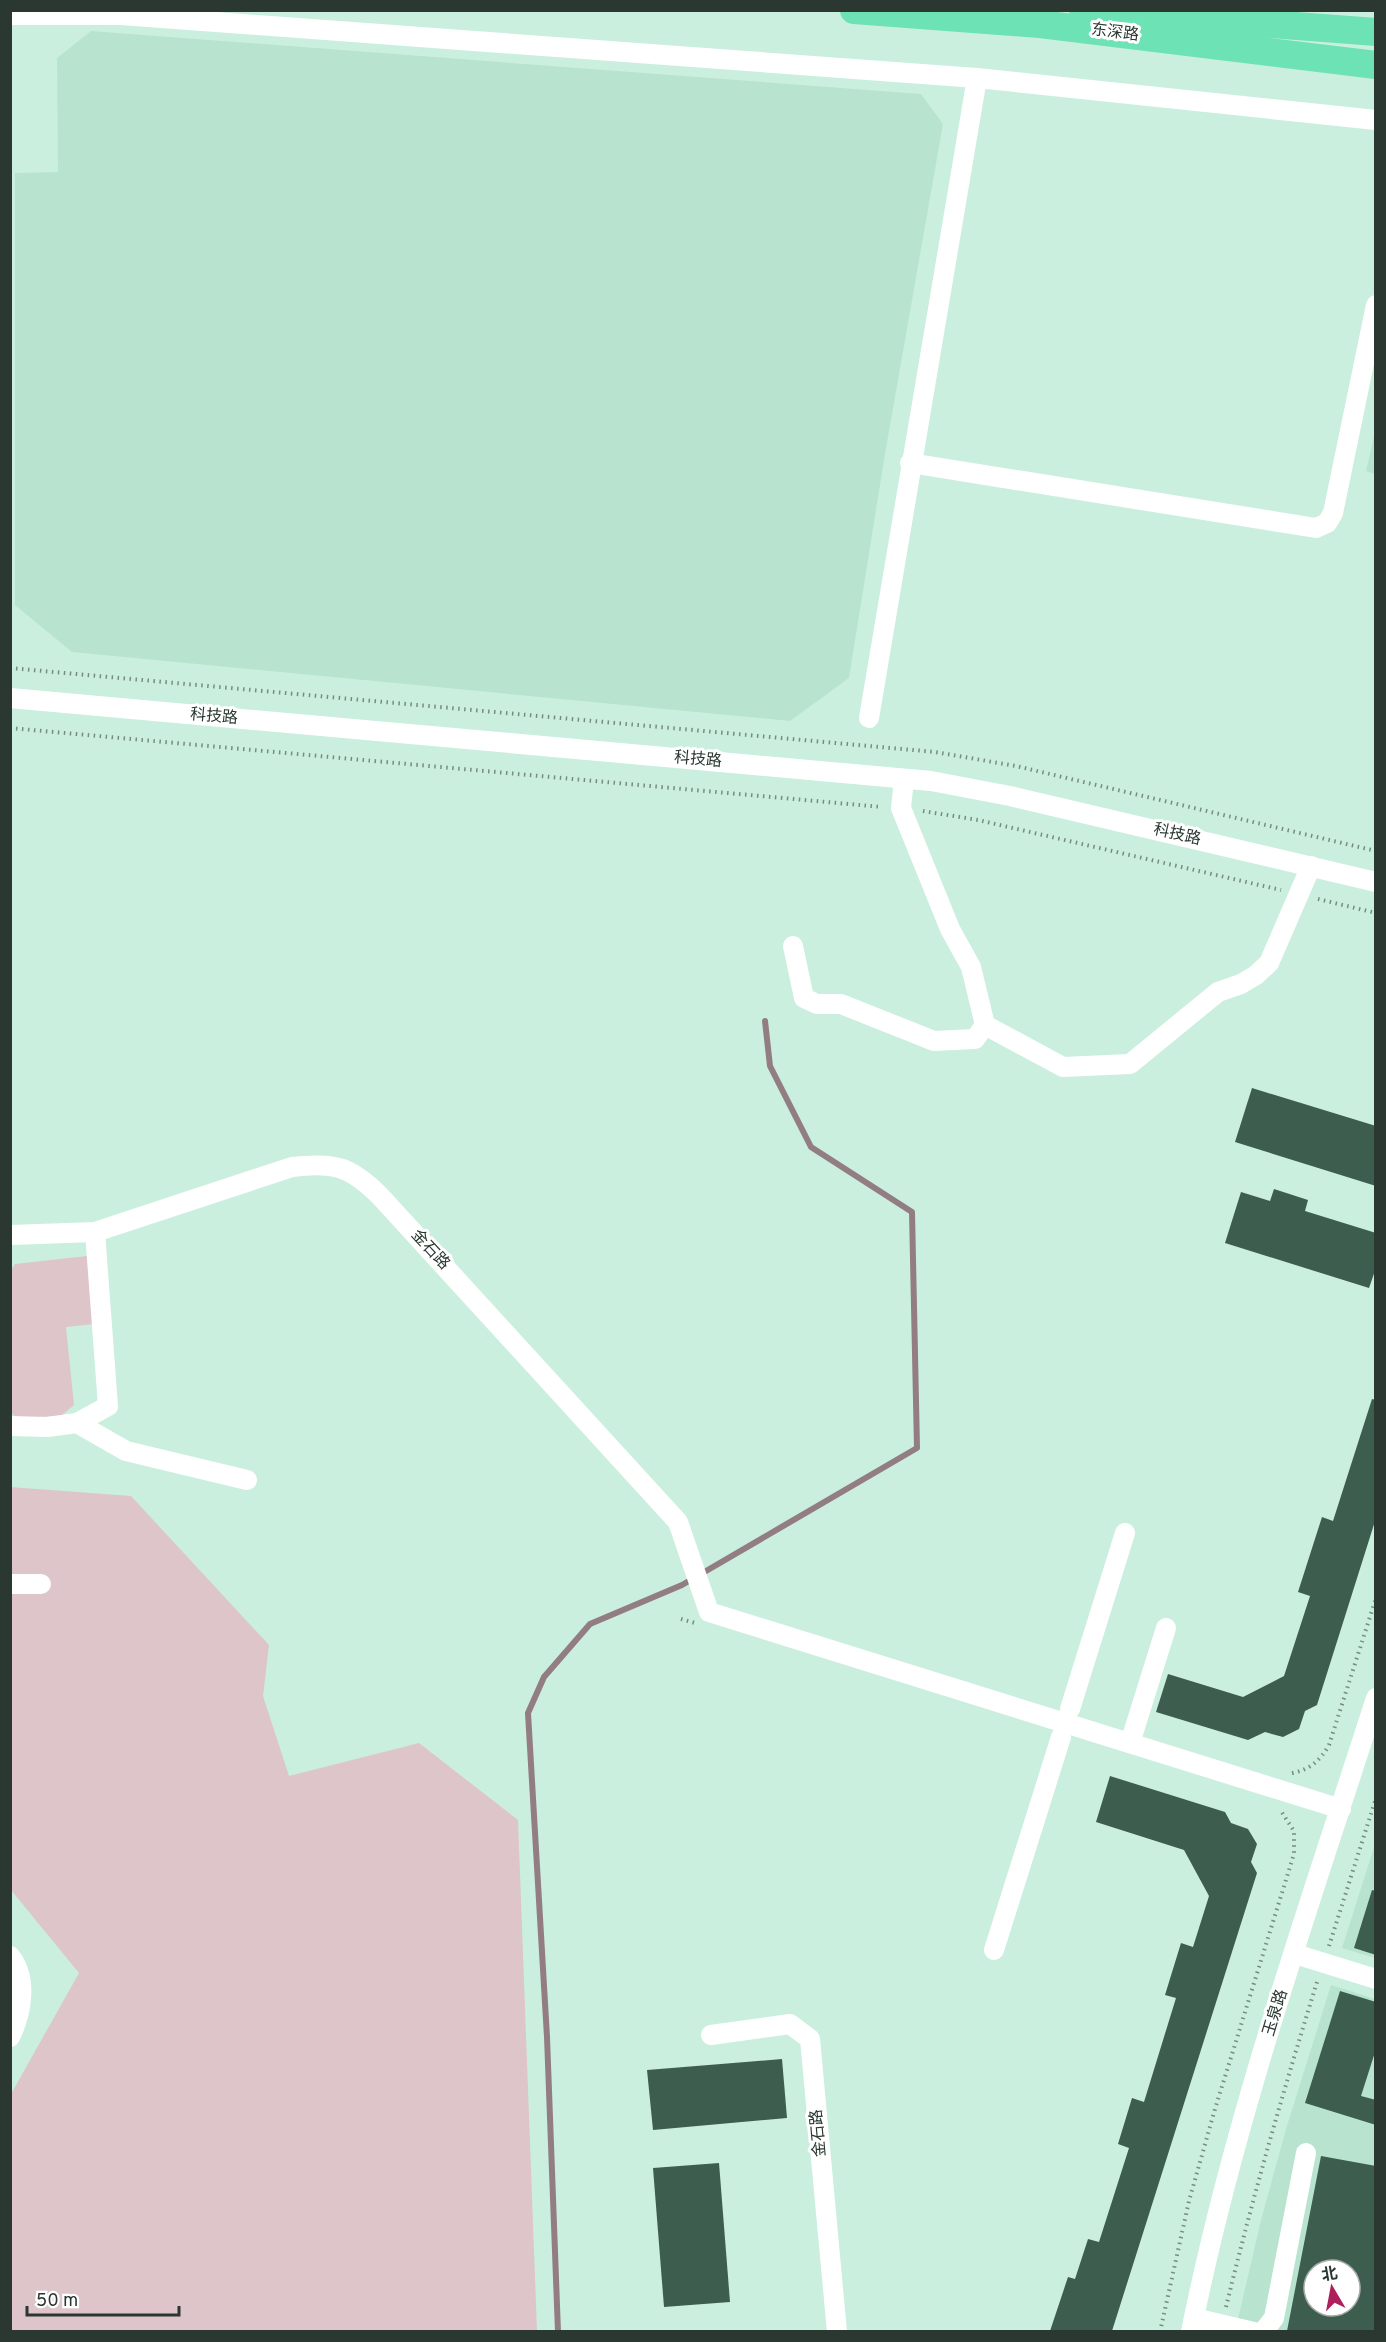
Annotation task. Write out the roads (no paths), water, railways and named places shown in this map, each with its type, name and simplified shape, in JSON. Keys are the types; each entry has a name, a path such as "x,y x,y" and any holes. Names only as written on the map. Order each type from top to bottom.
{"highway":[{"name":"东深路","path":"854,10 1040,24 1376,65"},
{"name":"东深路","path":"1083,10 1376,32"}],"street":[{"path":"10,15 122,15 977,78 1376,120"},
{"path":"869,718 910,463 977,78"},
{"path":"910,463 1316,528 1327,523 1333,513 1376,305"},
{"name":"科技路","path":"10,698 958,785 1376,882"},
{"path":"904,779 901,808 950,929 971,968 985,1025 1063,1067 1130,1064 1218,992 1241,984 1256,975 1269,963 1311,866"},
{"path":"793,946 804,998 817,1004 841,1004 934,1041 975,1039 985,1025"},
{"name":"金石路","path":"10,1235 96,1232 292,1167 318,1164 342,1168 363,1179 678,1522 706,1619 1130,1743"},
{"path":"10,1426 47,1427 78,1423 108,1406 96,1232"},
{"path":"78,1423 126,1451 247,1480"},
{"path":"1070,1708 1125,1533"},
{"path":"10,1584 40,1584"},
{"path":"1166,1628 1130,1743 1341,1809"},
{"name":"玉泉路","path":"1192,2325 1234,2151 1376,1698"},
{"path":"994,1950 1061,1737"},
{"path":"1295,1954 1376,1979"},
{"path":"10,1956 20,1979 22,1998 18,2021 10,2037"},
{"name":"金石路","path":"711,2035 790,2024 810,2039 837,2331"},
{"path":"1263,2331 1274,2318 1306,2153"},
{"path":"1192,2325 1254,2331"}],"waterway":[{"path":"558,2332 547,2037 528,1713 544,1677 590,1624 682,1585 917,1448 912,1212 811,1147 770,1066 765,1021"}]}
